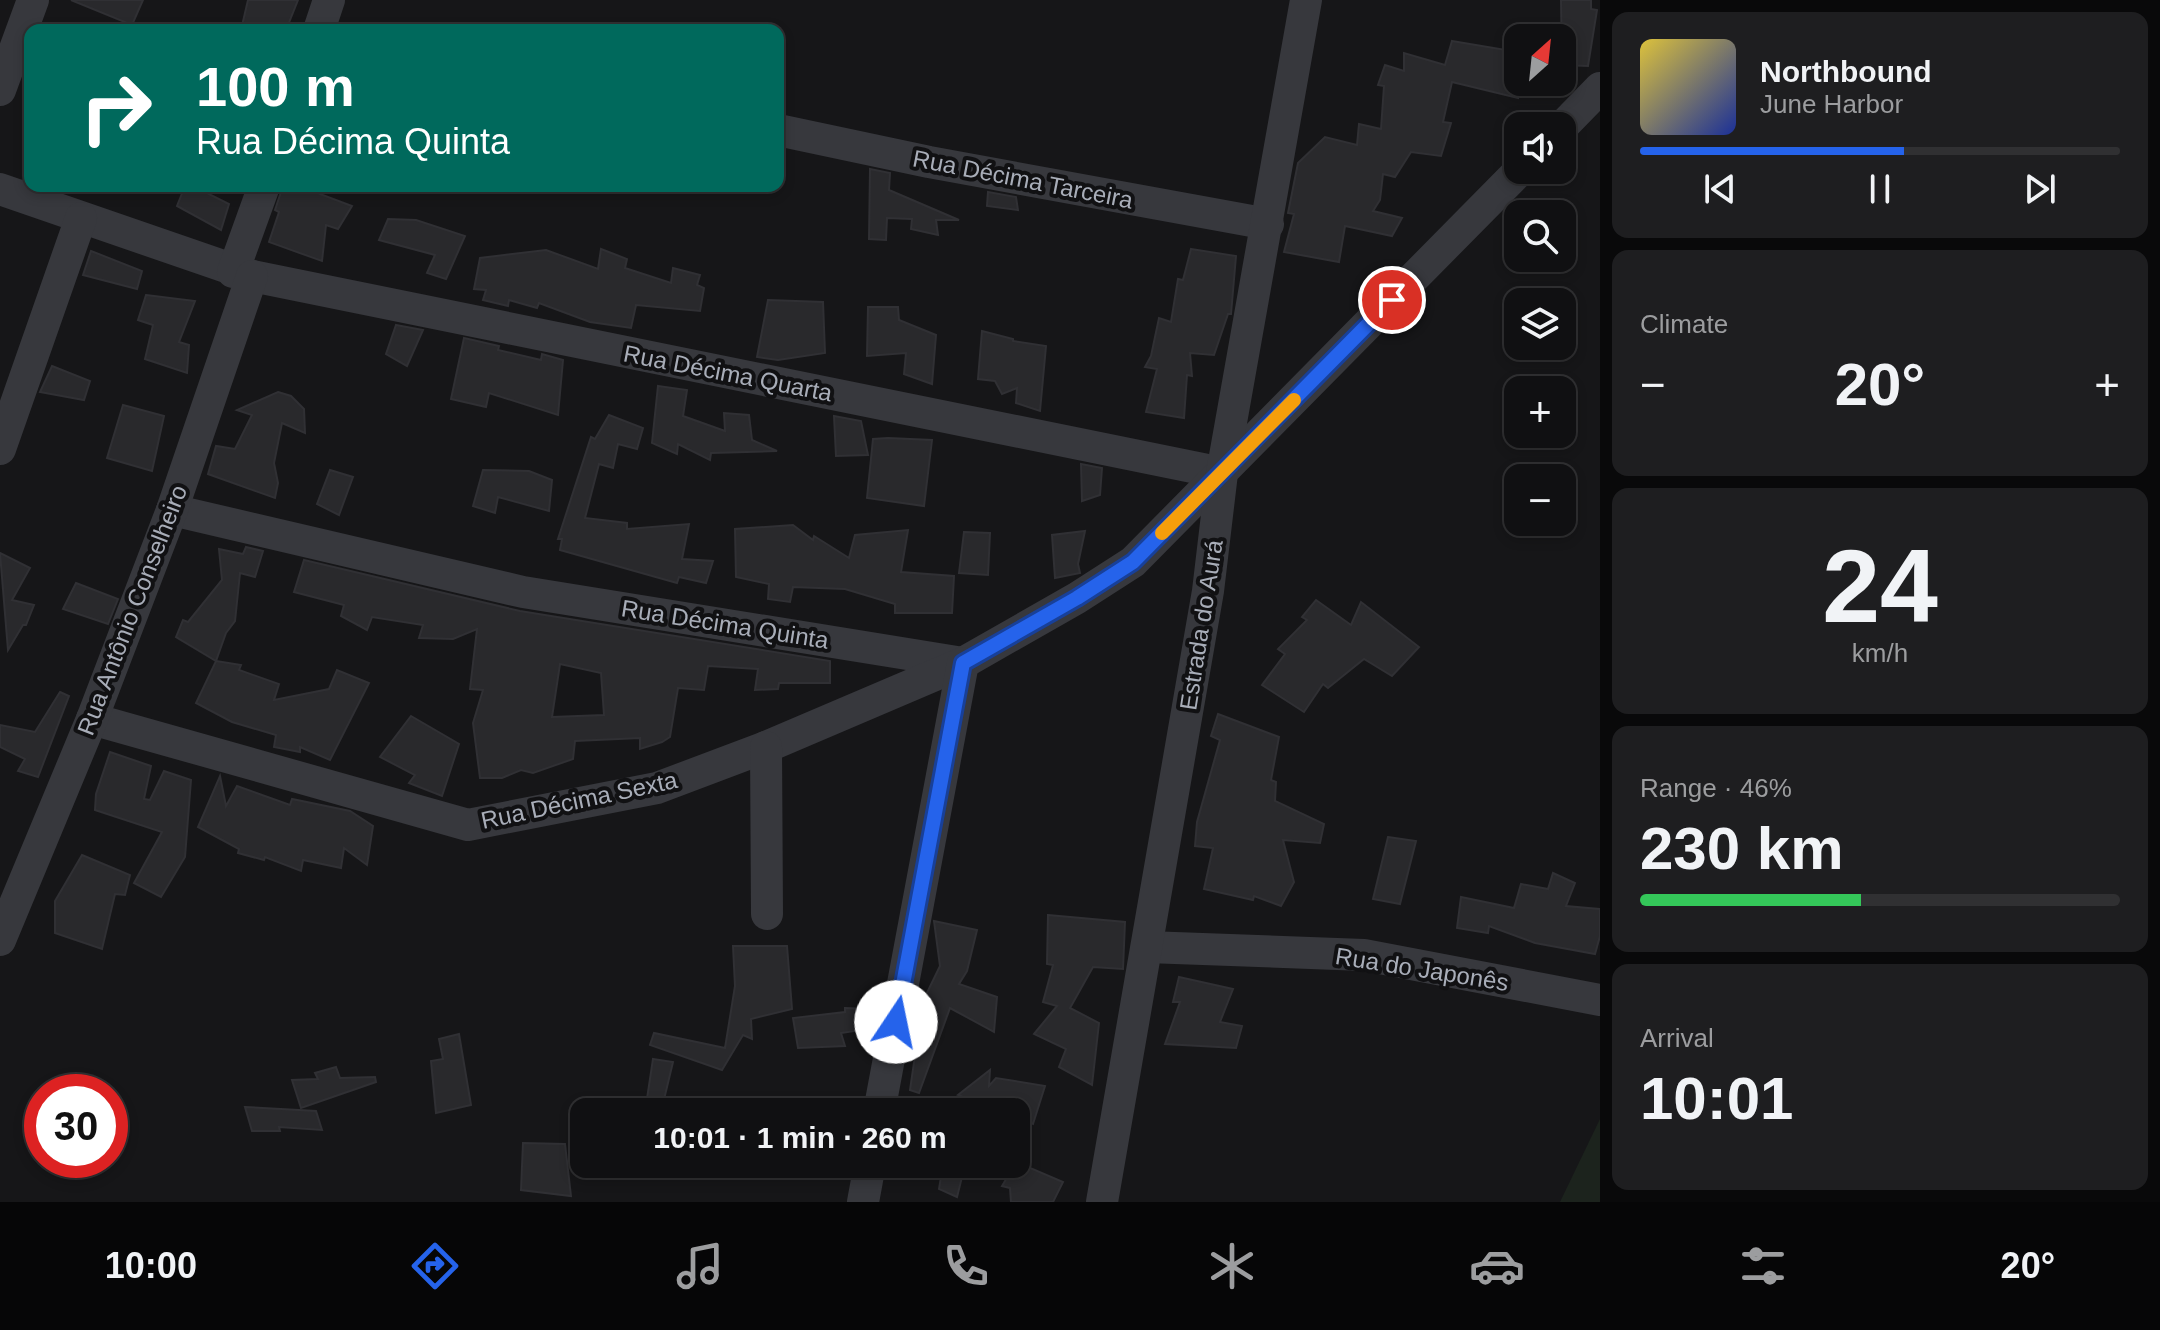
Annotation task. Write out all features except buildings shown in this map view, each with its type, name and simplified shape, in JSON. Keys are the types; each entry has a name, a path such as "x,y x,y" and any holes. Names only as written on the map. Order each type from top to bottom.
{"street":[{"path":"24,24 33,0"},
{"path":"321,24 329,0"},
{"name":"Estrada do Aurá","path":"1102,1202 1208,591 1222,473 1306,0"},
{"path":"0,90 24,25"},
{"path":"1576,113 1600,88"},
{"name":"Rua Décima Tarceira","path":"784,131 929,162 1268,224"},
{"path":"882,1098 963,663 1133,562 1506,184"},
{"name":"Rua Décima Quarta","path":"0,189 243,274 1222,473"},
{"name":"Rua Antônio Conselheiro","path":"0,940 92,719 172,510 243,274 263,192"},
{"path":"0,449 81,218"},
{"name":"Rua Décima Quinta","path":"172,510 523,592 963,663"},
{"name":"Rua Décima Sexta","path":"92,719 468,825 657,788 766,747 963,663"},
{"path":"766,747 767,914"},
{"name":"Rua do Japonês","path":"1147,947 1364,955 1600,1000"},
{"path":"863,1202 867,1178"}],"shaded area":[{"path":"1600,1119 1600,1202 1560,1202"}],"slow traffic":[{"path":"1162,533 1294,400"}],"route":[{"path":"896,1022 963,663 1133,562 1392,300"}]}
